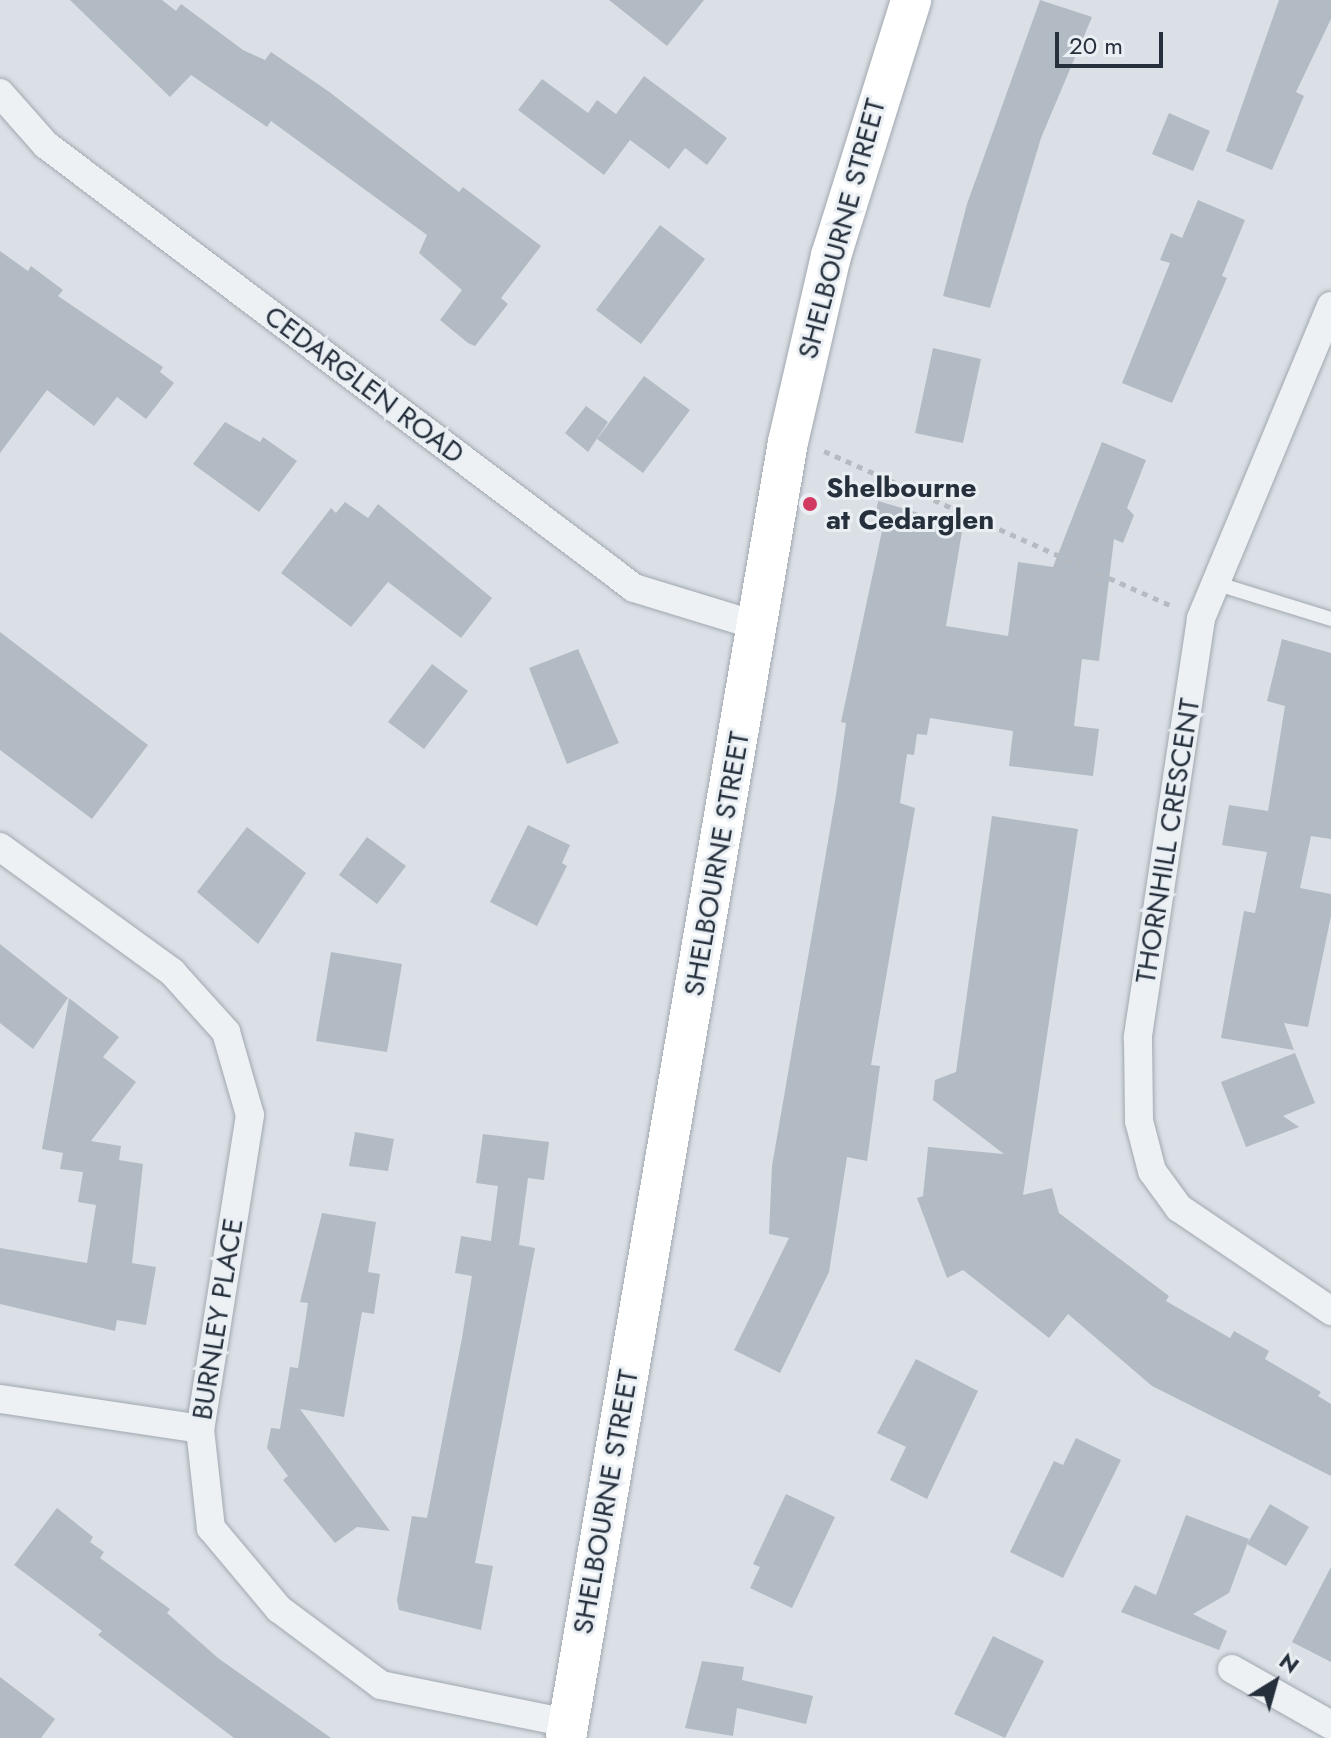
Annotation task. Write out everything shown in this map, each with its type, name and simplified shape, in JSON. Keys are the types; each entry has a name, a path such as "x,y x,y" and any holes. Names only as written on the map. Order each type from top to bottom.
{"main road":[{"name":"SHELBOURNE STREET","path":"567,1730 788,442 831,256 911,0"}],"street":[{"name":"CEDARGLEN ROAD","path":"0,93 46,145 634,588 758,626"},
{"name":"THORNHILL CRESCENT","path":"1331,306 1201,619 1138,1038 1139,1121 1152,1171 1179,1208 1331,1311"},
{"name":"BURNLEY PLACE","path":"0,847 172,972 226,1032 250,1115 200,1429 211,1528 279,1609 381,1685 567,1730"},
{"path":"0,1399 200,1429"},
{"path":"1232,1669 1331,1725"}],"lane":[{"path":"1218,584 1331,619"}],"path":[{"path":"788,442 841,455 1201,619"}],"building":[{"path":"70,0 162,0 176,11 181,4 243,50 265,60 271,52 328,91 459,192 463,187 541,246 501,298 508,304 475,346 468,343 440,320 462,290 419,253 427,235 271,121 267,127 191,75 170,97"},
{"path":"609,0 704,0 667,46"},
{"path":"1040,0 1092,17 1041,138 990,308 943,296 967,204"},
{"path":"1279,0 1331,0 1331,19 1296,92 1304,96 1272,170 1226,151"},
{"path":"644,76 727,138 707,165 685,148 669,169 630,140 604,175 518,110 542,79 588,113 597,100 616,114"},
{"path":"1169,113 1210,131 1193,171 1152,154"},
{"path":"1198,200 1245,220 1222,276 1227,278 1172,403 1122,383 1170,263 1160,260 1171,233 1182,238"},
{"path":"660,225 705,259 641,344 596,310"},
{"path":"0,251 28,271 31,266 63,290 58,296 163,367 160,372 174,383 146,419 117,397 94,426 47,390 0,453"},
{"path":"933,348 981,359 963,443 915,433"},
{"path":"644,376 690,410 643,473 597,439"},
{"path":"586,406 608,422 588,452 565,433"},
{"path":"225,422 260,442 263,437 297,461 259,512 193,464"},
{"path":"1102,442 1146,460 1127,508 1134,515 1123,543 1114,539 1099,661 1082,659 1074,726 1099,729 1093,776 1009,766 1013,731 930,718 927,735 917,734 914,755 907,754 900,803 915,808 871,1065 880,1066 867,1161 847,1157 829,1272 780,1373 734,1350 789,1238 769,1234 772,1166 836,795 846,723 841,722 882,531 873,530 878,501 963,526 946,626 1008,636 1018,562 1053,567"},
{"path":"345,502 368,518 378,504 492,598 461,638 388,582 351,627 281,573 331,508 336,513"},
{"path":"0,632 148,745 92,819 0,750"},
{"path":"1282,639 1331,653 1331,839 1311,836 1300,888 1331,894 1331,916 1308,1027 1284,1023 1294,1050 1221,1038 1244,911 1255,913 1267,852 1222,845 1229,805 1268,811 1285,706 1267,701"},
{"path":"578,649 619,743 567,764 529,668"},
{"path":"432,664 468,691 424,749 388,722"},
{"path":"992,816 1078,829 1023,1195 1052,1188 1059,1213 1169,1296 1166,1301 1230,1338 1234,1331 1269,1351 1265,1359 1321,1392 1318,1396 1331,1404 1331,1476 1152,1386 1068,1314 1049,1338 963,1270 947,1278 917,1198 923,1196 928,1147 1004,1154 933,1100 935,1080 956,1072"},
{"path":"528,825 570,845 562,863 567,866 537,926 490,902"},
{"path":"247,827 306,873 258,944 197,892"},
{"path":"367,837 406,866 377,904 339,875"},
{"path":"0,944 68,998 33,1049 0,1023"},
{"path":"331,952 402,964 387,1052 316,1041"},
{"path":"69,998 119,1037 103,1057 136,1082 91,1141 121,1146 119,1160 143,1164 132,1263 156,1267 146,1325 117,1320 115,1331 0,1304 0,1248 87,1263 96,1205 78,1202 83,1172 60,1169 63,1153 42,1149"},
{"path":"1295,1053 1315,1103 1283,1116 1299,1127 1246,1147 1221,1082"},
{"path":"355,1132 394,1139 388,1171 349,1166"},
{"path":"483,1134 549,1142 544,1180 528,1178 519,1245 535,1248 475,1563 493,1566 481,1630 399,1610 397,1600 412,1516 427,1518 462,1338 472,1276 455,1273 461,1236 491,1241 498,1186 476,1183"},
{"path":"322,1213 376,1222 368,1272 380,1274 374,1314 362,1312 344,1417 300,1409 390,1531 357,1527 335,1543 283,1480 288,1476 267,1448 271,1428 280,1429 290,1367 298,1368 308,1303 300,1302"},
{"path":"916,1359 978,1391 927,1499 890,1480 906,1447 877,1433"},
{"path":"1076,1438 1121,1460 1063,1578 1010,1552 1054,1461 1063,1465"},
{"path":"786,1494 835,1517 792,1608 750,1588 760,1567 753,1564"},
{"path":"1270,1504 1309,1527 1286,1566 1247,1544"},
{"path":"57,1508 93,1537 90,1542 104,1552 100,1558 170,1609 167,1613 218,1658 331,1738 234,1738 98,1635 102,1631 14,1565"},
{"path":"1186,1515 1249,1539 1229,1593 1193,1614 1227,1631 1219,1650 1121,1612 1135,1585 1156,1595"},
{"path":"1331,1567 1331,1662 1292,1642"},
{"path":"993,1636 1044,1661 1005,1738 954,1714"},
{"path":"702,1661 744,1667 742,1680 813,1696 806,1724 737,1708 733,1736 685,1728"},
{"path":"0,1677 55,1719 41,1738 0,1738"}],"place":[{"name":"Shelbourne at Cedarglen","path":"810,504"}]}
